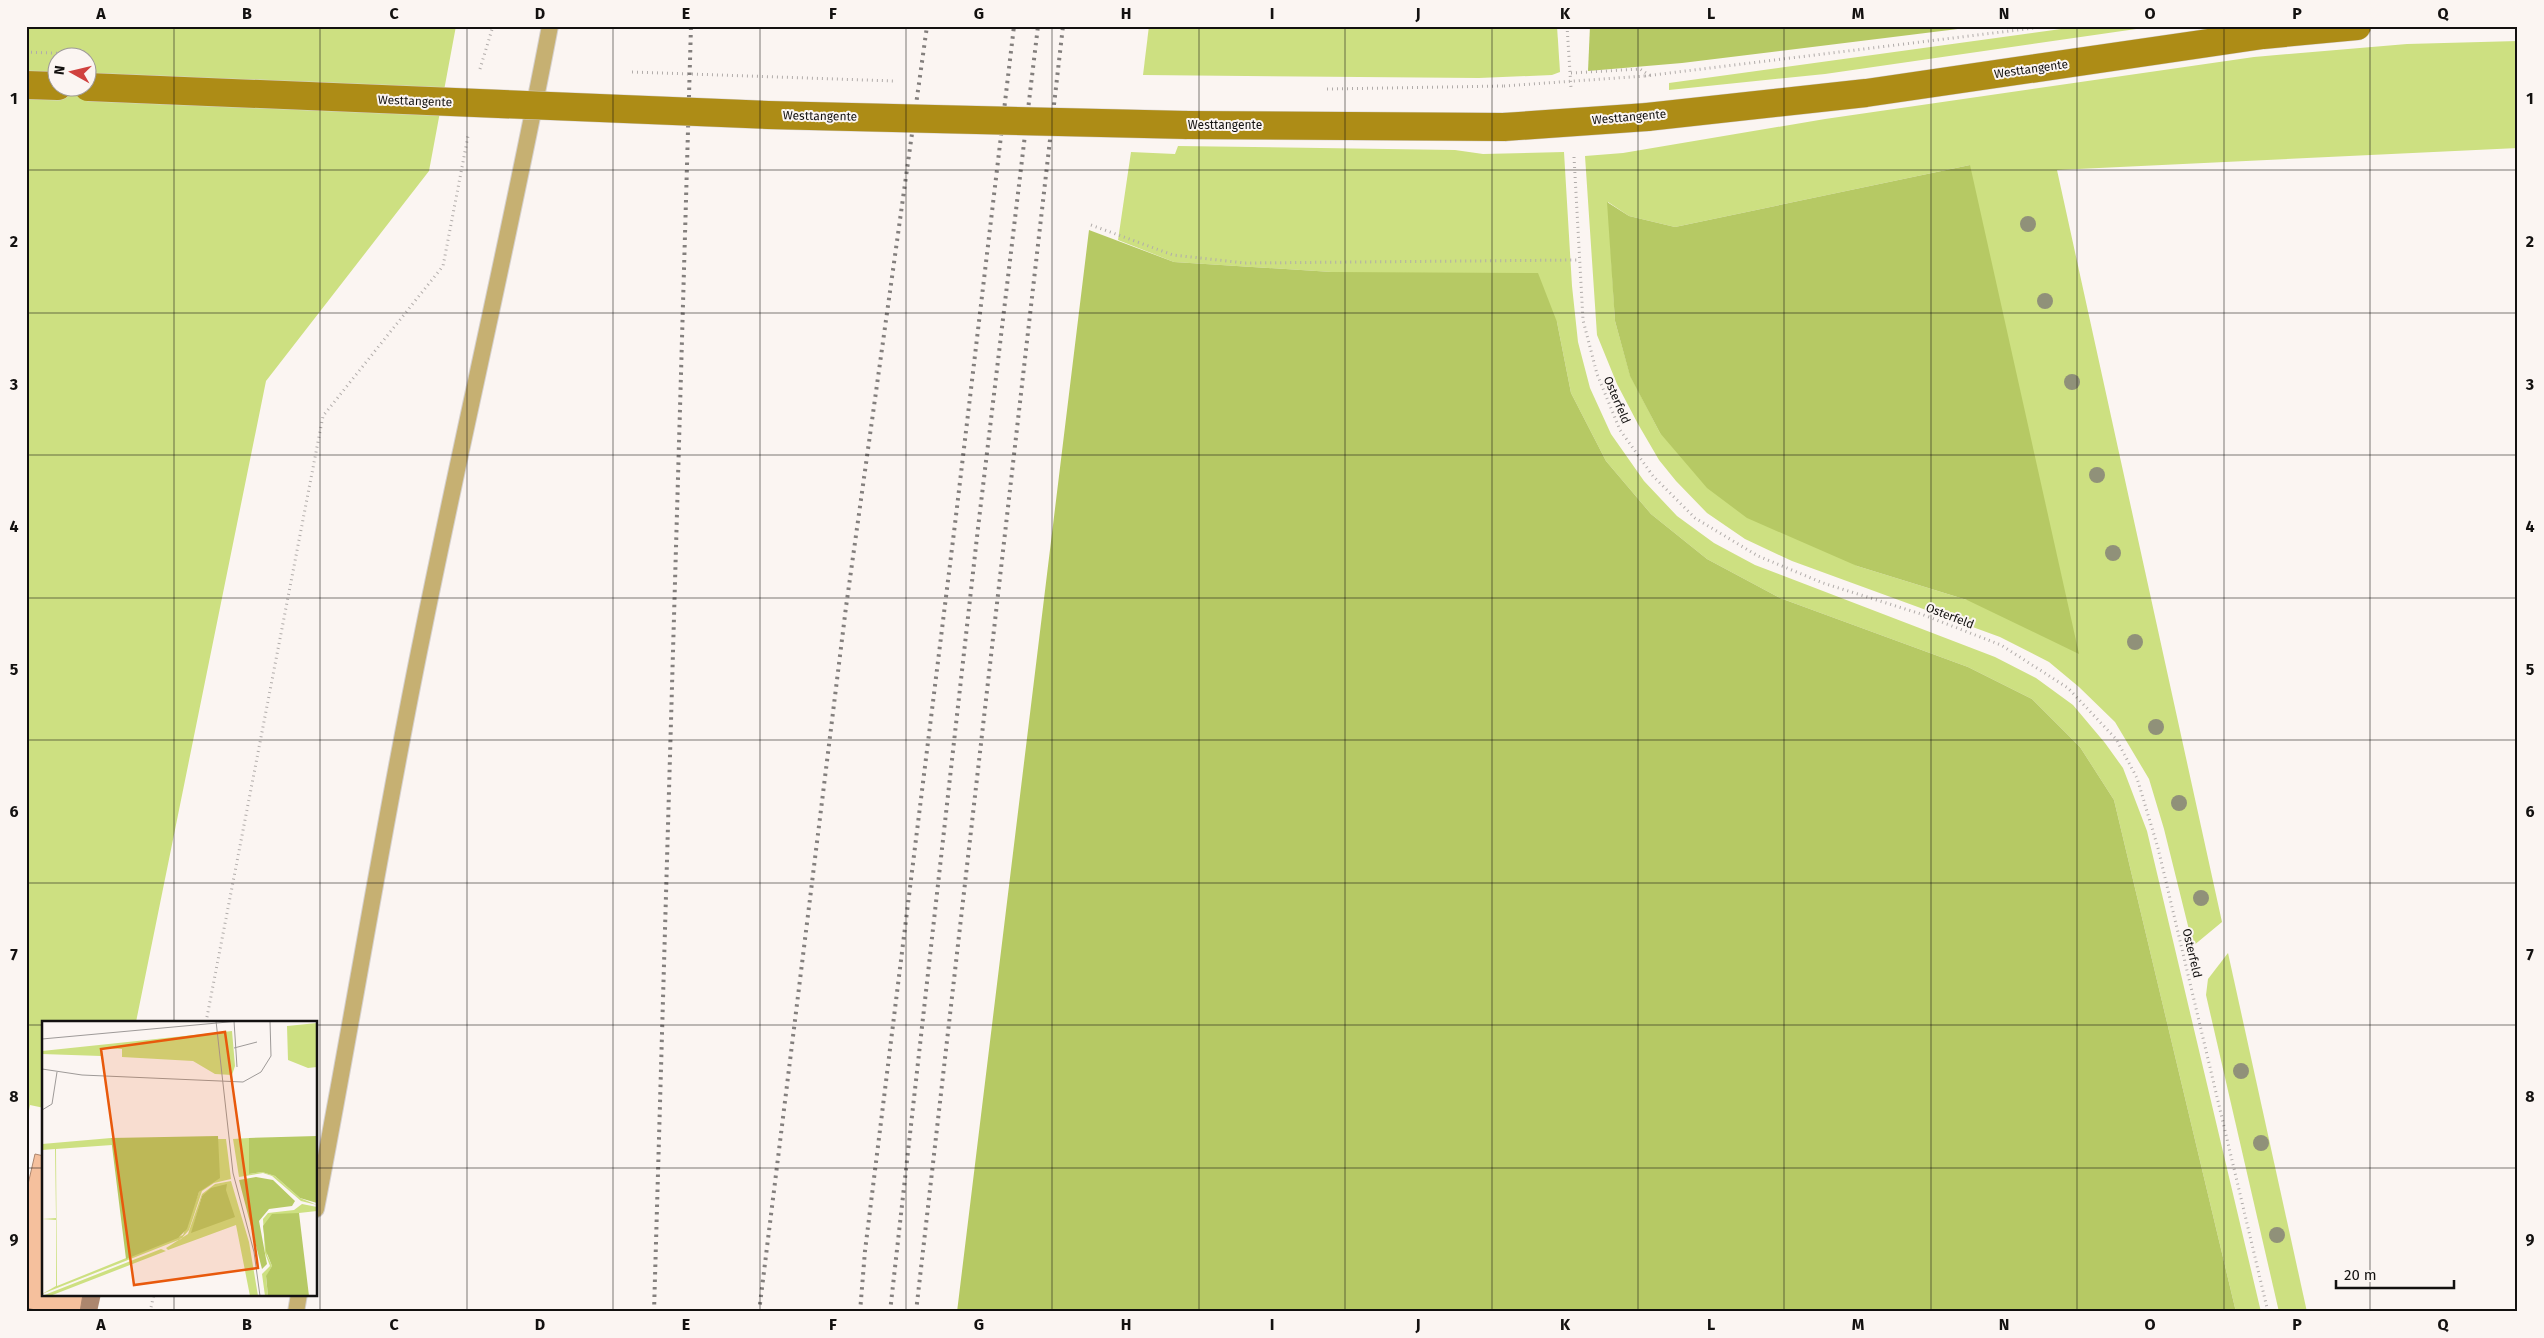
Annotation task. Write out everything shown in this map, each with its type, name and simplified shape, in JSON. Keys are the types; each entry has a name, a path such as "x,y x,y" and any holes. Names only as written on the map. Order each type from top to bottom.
{"main road":[{"name":"Westtangente","path":"98,87 768,115 1187,125 1504,127 1648,117 1866,93 2263,35 2356,26"},
{"path":"26,85 48,86"}],"lane":[{"path":"318,1198 420,645 480,362 518,195 550,26"},
{"path":"296,1312 300,1296"}],"path":[{"path":"479,73 492,26"},
{"path":"1567,26 1572,92"},
{"path":"1317,89 1504,86 1651,76 2050,26"},
{"path":"1571,73 1640,69 1651,76"},
{"path":"206,1021 323,416 443,266 469,128"},
{"name":"Osterfeld","path":"1574,151 1583,320 1597,374 1620,430 1653,476 1695,518 1758,556 1822,583 1921,614 2001,645 2068,688 2116,739 2136,778 2158,848 2268,1312"},
{"path":"1091,225 1172,255 1245,262 1579,260"},
{"path":"150,1312 154,1296"}],"green space":[{"path":"26,26 456,26 429,171 266,381 136,1021 42,1021 42,1108 30,1105 26,1128"},
{"path":"1149,26 1557,26 1560,72 1552,75 1479,78 1143,75"},
{"path":"1590,26 1982,26 1682,63 1588,71"},
{"path":"2083,26 2157,26 1825,74 1669,90 1669,83"},
{"path":"2518,41 2518,148 2057,170 2222,922 2193,946 2164,829 2149,779 2115,722 2079,687 2049,662 2000,637 1792,561 1745,539 1707,513 1659,460 1617,384 1597,335 1585,156 1623,153 1825,119 2254,57 2407,44","holes":["1970,165 1967,600 1857,566 1660,433 1630,375 1615,321 1608,202 1629,216 1675,227"]},
{"path":"1178,146 1455,150 1483,154 1564,152 1572,286 1578,342 1590,388 1611,434 1644,481 1677,516 1714,543 1755,565 1995,657 2036,678 2073,705 2123,768 2147,831 2261,1312 2236,1312 2114,800 2080,747 2032,699 1968,667 1780,598 1707,559 1651,514 1606,461 1571,393 1557,322 1332,272 1174,262 1118,240 1131,152 1175,154"},
{"path":"1970,165 2079,654 1967,600 1857,566 1747,518 1707,488 1660,433 1630,376 1615,321 1607,202 1629,216 1675,227"},
{"path":"1089,230 1174,262 1332,272 1538,273 1557,322 1571,393 1606,461 1651,514 1707,559 1780,598 1968,667 2032,699 2080,747 2114,800 2236,1312 957,1312"},
{"path":"2228,953 2307,1312 2279,1312 2206,995 2208,979"}],"building":[{"path":"35,1154 42,1156 42,1296 83,1296 80,1312 45,1312 26,1308 26,1193"}],"railway":[{"path":"654,1312 691,26"},
{"path":"759,1312 846,607 927,26"},
{"path":"860,1312 865,1251 955,524 1014,26"},
{"path":"890,1312 978,528 1038,26"},
{"path":"916,1312 1063,26"}]}
